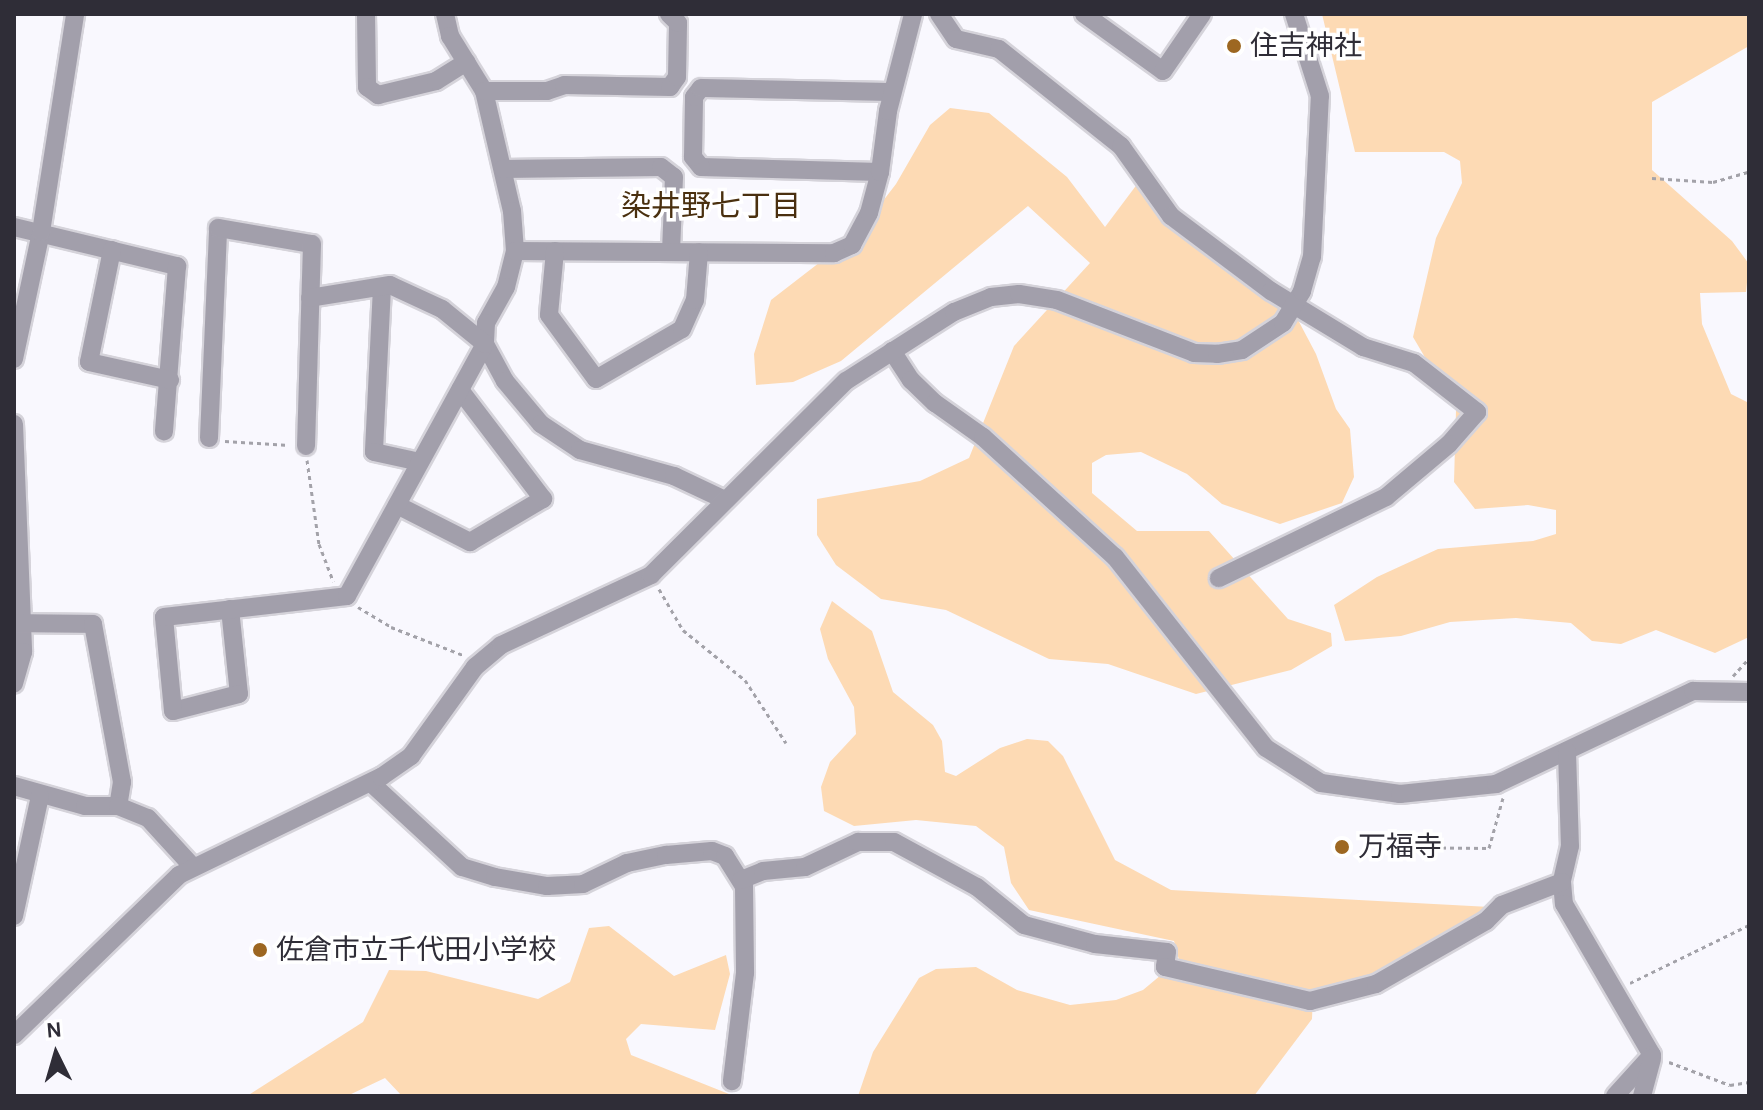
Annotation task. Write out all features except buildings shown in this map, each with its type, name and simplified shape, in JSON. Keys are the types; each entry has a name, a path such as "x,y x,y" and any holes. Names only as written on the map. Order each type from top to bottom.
{"street":[{"path":"14,359 41,232 75,14"},
{"path":"366,14 367,87 378,95 436,81 467,62"},
{"path":"230,609 239,694 173,711 164,617 230,609 347,596 485,344 486,323 506,287 515,251 503,169 484,91 450,36 445,14"},
{"path":"484,91 547,91 564,85 670,87 677,77 678,23 669,14"},
{"path":"683,252 686,14"},
{"path":"515,251 834,253 852,245 869,213 880,172 892,92 913,14"},
{"path":"939,14 956,39 999,49 1121,146 1171,216 1295,307 1363,347 1414,363 1477,412 1449,444 1386,497 1219,578"},
{"path":"1084,14 1163,71 1202,14"},
{"path":"14,1035 192,866 371,783 411,756 482,662 501,645 651,575 846,381 954,312 991,297 1019,294 1057,300 1194,353 1217,354 1242,350 1264,338 1295,307 1312,257 1320,96 1294,14"},
{"path":"880,172 701,167 693,157 694,97 701,88 892,92"},
{"path":"503,169 661,167 674,177 683,252 695,300 682,329 596,379 549,315 555,251"},
{"path":"14,227 177,266 164,431"},
{"path":"209,438 218,228 312,244 306,446"},
{"path":"112,250 89,362 170,380"},
{"path":"310,298 390,285 442,309 485,344 505,381 541,424 580,450 674,476 725,500"},
{"path":"382,287 374,452 420,462"},
{"path":"892,351 911,380 935,403 983,437 1115,557 1236,715 1293,768 1321,783 1361,792 1464,790 1508,779 1693,691 1749,692"},
{"path":"397,505 470,542 543,499 460,390"},
{"path":"14,424 18,624 23,652 14,684"},
{"path":"18,624 93,624 122,782 118,806"},
{"path":"1567,752 1570,846 1562,882 1564,904 1618,990 1652,1055 1642,1096"},
{"path":"371,783 462,867 495,877 547,886 583,884 627,863 712,851 725,856 741,880 745,973 732,1081"},
{"path":"14,786 40,796 85,806 118,806 148,818 192,866"},
{"path":"14,916 40,796"},
{"path":"741,880 763,871 805,867 858,842 894,842 977,887 1024,925 1095,944 1167,952 1165,967 1310,1001 1376,984 1486,921 1502,905 1562,882"},
{"path":"1615,1096 1652,1055"}],"path":[{"path":"1652,178 1713,182 1749,172"},
{"path":"209,438 306,446 319,544 333,580 347,596 391,627 482,662"},
{"path":"651,575 683,630 745,680 786,743"},
{"path":"1386,847 1489,848 1508,779"},
{"path":"1618,990 1749,925"},
{"path":"1652,1055 1730,1085 1749,1082"}],"shaded area":[{"path":"1322,14 1749,14 1749,46 1652,102 1652,170 1732,241 1749,264 1746,292 1700,293 1702,324 1731,394 1749,403 1749,637 1715,653 1656,630 1621,644 1592,641 1571,623 1516,618 1450,622 1401,636 1345,641 1334,605 1377,577 1438,549 1533,541 1556,534 1556,510 1528,505 1475,509 1454,482 1456,410 1413,337 1436,238 1462,183 1460,161 1444,152 1355,152"},
{"path":"950,108 989,113 1067,177 1105,227 1141,179 1252,269 1278,282 1316,354 1336,409 1350,429 1354,477 1342,503 1280,524 1222,504 1187,474 1141,452 1106,455 1092,463 1092,493 1137,531 1209,531 1288,619 1331,633 1332,646 1291,670 1196,694 1108,664 1049,659 946,610 881,599 836,565 817,535 817,499 920,481 969,458 1014,346 1090,263 1028,206 841,361 793,382 756,385 754,354 771,300 859,232 896,184 930,125"},
{"path":"832,601 872,631 893,692 933,725 942,741 945,772 956,776 1000,748 1027,739 1048,741 1063,756 1115,860 1171,890 1490,907 1486,918 1398,968 1313,994 1312,1019 1254,1096 858,1096 873,1052 919,978 936,969 976,967 1017,990 1070,1005 1116,1000 1143,990 1179,960 1174,941 1029,910 1011,883 1004,847 976,826 916,820 854,826 824,811 821,787 830,762 856,734 854,707 828,659 820,629"},
{"path":"609,926 674,976 726,955 730,974 715,1030 641,1024 626,1039 631,1055 734,1096 402,1096 385,1078 347,1096 247,1096 363,1022 389,970 426,971 538,999 570,982 589,928"}],"place":[{"name":"住吉神社","path":"1234,46"},
{"name":"万福寺","path":"1342,847"},
{"name":"佐倉市立千代田小学校","path":"260,950"}],"district":[{"name":"染井野七丁目","path":"711,206"}]}
